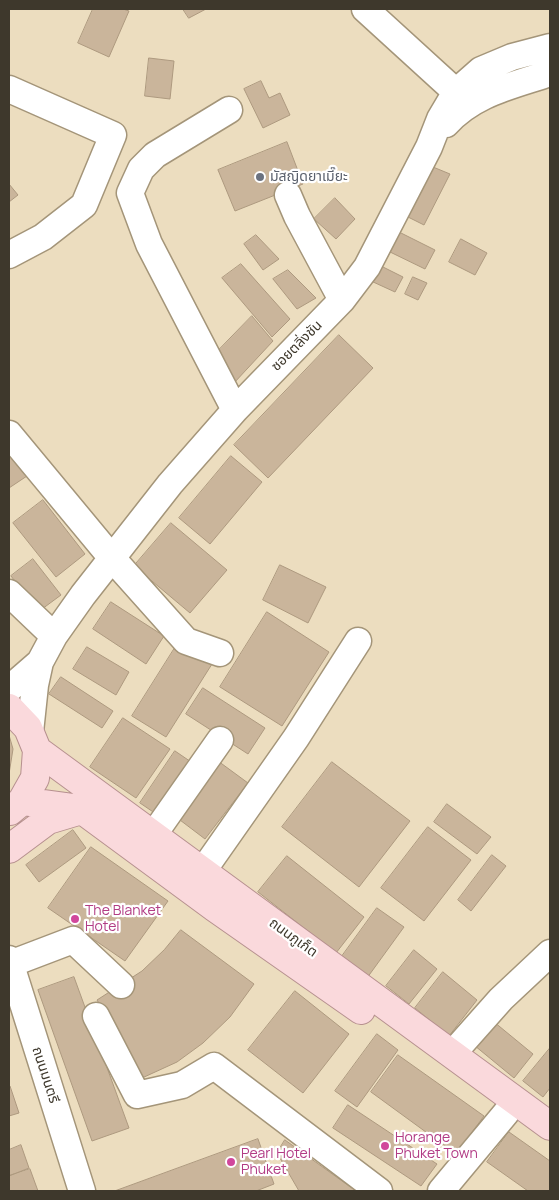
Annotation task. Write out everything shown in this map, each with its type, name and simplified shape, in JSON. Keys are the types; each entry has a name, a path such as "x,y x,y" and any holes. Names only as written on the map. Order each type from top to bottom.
{"main road":[{"name":"ถนนภูเก็ต","path":"9,708 33,741 202,872 220,898"},
{"path":"16,807 35,778 33,741"},
{"name":"ถนนภูเก็ต","path":"16,807 81,809 220,898 511,1106 550,1126"},
{"path":"9,849 48,820 81,809"},
{"name":"ถนนภูเก็ต","path":"511,1106 550,1145"}],"street":[{"path":"365,9 461,99 550,73"},
{"name":"ซอยตลิ่งชัน","path":"33,741 35,685 40,662 54,636 111,557 170,484 235,410 342,300 367,267 429,147 440,119 461,99 481,70 512,57 550,48"},
{"path":"9,89 113,135 84,205 43,237 9,255"},
{"path":"229,110 155,155 140,169 130,193 154,253 235,410"},
{"path":"288,195 297,216 342,300"},
{"path":"9,434 111,557 186,642 220,653"},
{"path":"9,593 54,636"},
{"path":"202,872 296,738 358,641"},
{"name":"ซอยตลิ่งชัน","path":"9,689 40,662"},
{"path":"154,834 220,740"},
{"path":"10,961 73,940 121,985"},
{"path":"447,1060 501,999 550,953"},
{"name":"ถนนมนตรี","path":"10,961 82,1191"},
{"path":"96,1016 138,1095 182,1085 214,1066 379,1191"},
{"path":"441,1191 511,1106"}],"building":[{"path":"93,9 123,9 129,11 109,57 78,43"},
{"path":"183,9 206,9 189,18"},
{"path":"149,58 174,61 170,99 145,96"},
{"path":"261,81 269,98 280,93 290,115 263,128 244,89"},
{"name":"มัสญิดยาเมี๊ยะ","path":"287,142 303,184 235,211 218,170"},
{"path":"433,167 450,174 424,225 408,217"},
{"path":"9,184 18,195 9,202"},
{"path":"335,198 355,219 336,239 314,219"},
{"path":"397,231 435,250 425,269 388,251"},
{"path":"256,235 279,259 263,270 244,244"},
{"path":"461,239 487,253 475,275 449,262"},
{"path":"241,264 290,319 272,337 222,278"},
{"path":"379,265 403,277 395,292 371,281"},
{"path":"288,270 316,298 297,309 273,279"},
{"path":"413,277 427,283 418,300 405,294"},
{"path":"252,316 273,341 234,383 215,354"},
{"path":"339,335 373,368 268,478 234,445"},
{"path":"17,450 33,472 9,488 9,456"},
{"path":"231,456 262,482 210,544 179,518"},
{"path":"43,500 85,554 56,577 13,523"},
{"path":"171,523 227,570 190,613 134,566"},
{"path":"33,559 61,595 38,612 11,576"},
{"path":"280,565 326,587 308,623 263,600"},
{"path":"111,602 164,636 146,664 93,629"},
{"path":"267,612 329,652 282,726 220,687"},
{"path":"178,643 212,664 166,737 132,716"},
{"path":"87,647 129,672 116,695 73,669"},
{"path":"61,677 113,711 102,728 49,694"},
{"path":"203,688 265,728 248,754 186,714"},
{"path":"123,718 170,749 136,798 90,767"},
{"path":"9,735 13,749 9,774"},
{"path":"175,751 197,766 162,818 140,803"},
{"path":"218,761 248,783 205,839 176,817"},
{"path":"332,762 410,821 359,887 282,827"},
{"path":"447,804 491,837 477,854 434,822"},
{"path":"428,827 471,860 424,921 381,888"},
{"path":"73,830 86,848 39,882 26,865"},
{"path":"91,847 168,901 125,961 48,908"},
{"path":"492,855 506,866 471,911 458,900"},
{"path":"287,856 364,917 336,953 258,892"},
{"path":"377,908 404,927 367,978 340,959"},
{"path":"181,930 254,984 230,1017 203,1043 177,1062 142,1078 97,1000 142,971"},
{"path":"414,950 437,969 409,1004 386,986"},
{"path":"443,972 477,1000 449,1036 415,1008"},
{"path":"74,977 129,1128 92,1141 38,990"},
{"path":"295,991 349,1034 303,1093 248,1050"},
{"path":"488,1017 533,1054 514,1078 469,1041"},
{"path":"377,1034 398,1050 357,1107 335,1091"},
{"path":"550,1048 550,1088 543,1097 523,1081"},
{"path":"398,1055 484,1116 456,1154 371,1092"},
{"path":"9,1086 19,1113 9,1116"},
{"name":"Horange Phuket Town","path":"348,1105 437,1164 421,1186 333,1128"},
{"path":"509,1132 550,1161 550,1191 528,1191 487,1162"},
{"name":"Pearl Hotel Phuket","path":"258,1139 274,1184 256,1191 115,1191"},
{"path":"285,1140 356,1191 299,1191 277,1153"},
{"path":"21,1145 29,1168 9,1176 9,1150"},
{"path":"30,1169 38,1191 9,1191 9,1176"}],"place":[{"name":"มัสญิดยาเมี๊ยะ","path":"260,177"},
{"name":"The Blanket Hotel","path":"75,919"},
{"name":"Horange Phuket Town","path":"385,1146"},
{"name":"Pearl Hotel Phuket","path":"231,1162"}]}
